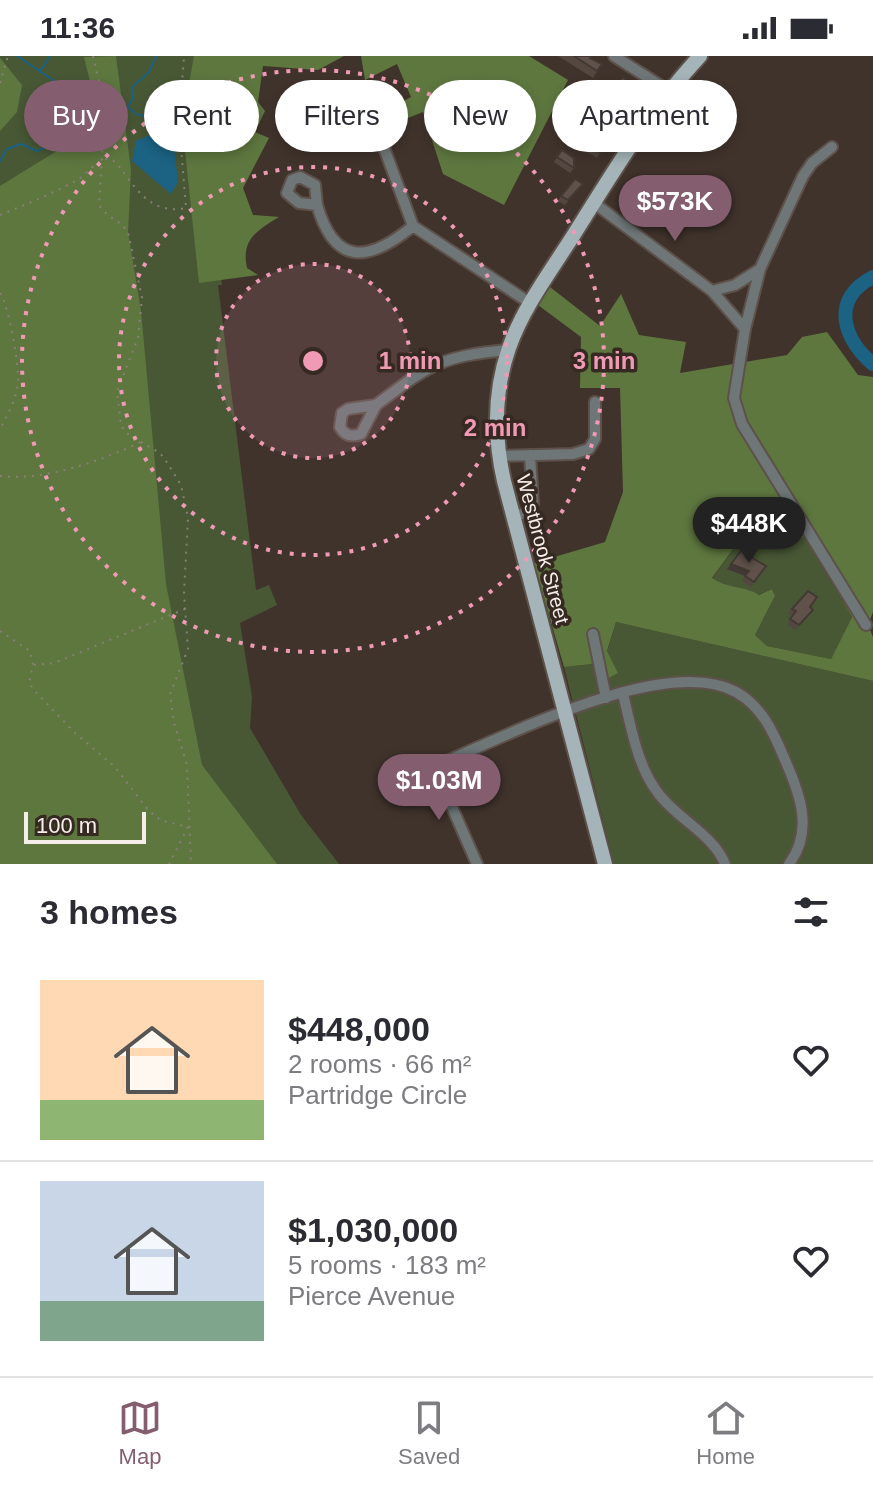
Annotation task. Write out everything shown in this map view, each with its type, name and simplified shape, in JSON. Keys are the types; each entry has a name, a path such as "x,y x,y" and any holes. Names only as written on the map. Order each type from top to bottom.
{"main road":[{"name":"Westbrook Street","path":"679,80 700,56"},
{"name":"Westbrook Street","path":"605,864 499,456 498,399 508,350 530,303 628,152"}],"street":[{"path":"614,56 652,80"},
{"path":"832,147 812,163 803,176 760,269 745,329 734,398 737,411 866,625"},
{"path":"386,152 413,226 530,303"},
{"path":"594,203 712,291 745,329"},
{"path":"317,205 331,240 356,253 377,251 413,226"},
{"path":"712,291 735,285 760,269"},
{"path":"376,405 438,362 455,356 508,350"},
{"path":"499,456 589,449 595,439 595,402"},
{"path":"513,516 526,513 533,504 530,455"},
{"path":"593,634 606,698"},
{"path":"400,781 565,709 692,681 725,687 750,701 771,727 802,803 802,837 789,864"},
{"path":"623,694 638,749 656,791 714,845 725,864"},
{"path":"434,766 477,864"}],"path":[{"path":"0,82 8,56"},
{"path":"93,56 105,107 99,205 105,216 123,225 128,232 142,298 138,338 117,391 121,426 160,453 185,496 188,518 185,609 188,649 174,676 170,694 174,723 187,765 191,864"},
{"path":"0,215 80,178 101,161 110,159 118,163 135,189 164,210 184,209 187,205 179,110 184,56"},
{"path":"0,293 9,314 18,380 13,403 0,429"},
{"path":"0,476 13,478 81,465 141,442"},
{"path":"33,665 54,663 185,609"},
{"path":"0,631 26,646 33,665 29,683 34,690 74,732 115,767 148,810 160,820 188,827"},
{"path":"169,864 188,827"}],"green space":[{"path":"0,56 203,56 200,80 144,80 144,152 204,152 256,590 269,585 277,605 240,623 252,697 250,728 301,815 339,864 0,864"},
{"path":"116,56 119,80 90,80 84,57"},
{"path":"194,56 344,56 318,70 263,66 259,95 259,80 190,80"},
{"path":"361,56 529,56 568,80 552,80 552,111 536,142 536,80 424,80 424,115 423,112 408,118 408,99 411,97 408,80 404,80 397,64 365,80"},
{"path":"0,58 22,85 17,112 0,131"},
{"path":"259,103 265,111 259,124"},
{"path":"259,134 269,138 243,188 253,215 279,217 257,232 248,243 247,268 258,275 199,283 185,152 259,152"},
{"path":"128,147 131,170 128,232 141,311 166,584 202,765 277,864 0,864 0,186 55,152 128,152"},
{"path":"436,152 531,152 504,205 443,174"},
{"path":"550,287 600,326 621,294 639,335 686,342 680,373 787,355 802,337 827,332 858,375 873,377 873,612 868,625 873,637 873,681 616,622 607,651 618,673 603,681 593,664 564,667 534,563 605,542 623,492 620,388 580,388 581,337 538,305","holes":["805,536 852,617 831,659 767,646 755,635 775,596 772,589 759,595 712,578 739,541 791,543"]},
{"path":"804,536 852,617 831,659 767,646 755,635 775,596 772,589 758,595 712,579 739,541 791,543"},
{"path":"616,622 873,681 873,864 614,864 564,667 593,664 618,673 607,652"}],"water":[{"path":"144,138 144,152 175,152 178,182 171,194 132,161 136,141"}],"building":[{"path":"574,56 591,56 602,64 597,71"},
{"path":"565,152 574,158 574,168 557,157"},
{"path":"575,179 583,184 568,200 561,196"},
{"path":"744,547 751,553 749,556 766,566 754,582 745,576 749,571 731,564"},
{"path":"808,591 817,597 810,607 813,610 799,625 790,619 796,611 792,609"}],"waterway":[{"path":"0,161 7,149 21,144 37,151 57,142 65,116 56,110 74,104 73,98 66,94 68,90 17,56"},
{"path":"41,70 50,56"},
{"path":"144,116 127,107 133,99 132,87 149,72 156,56"},
{"path":"873,277 859,286 846,308 848,331 854,343 873,364"}]}
